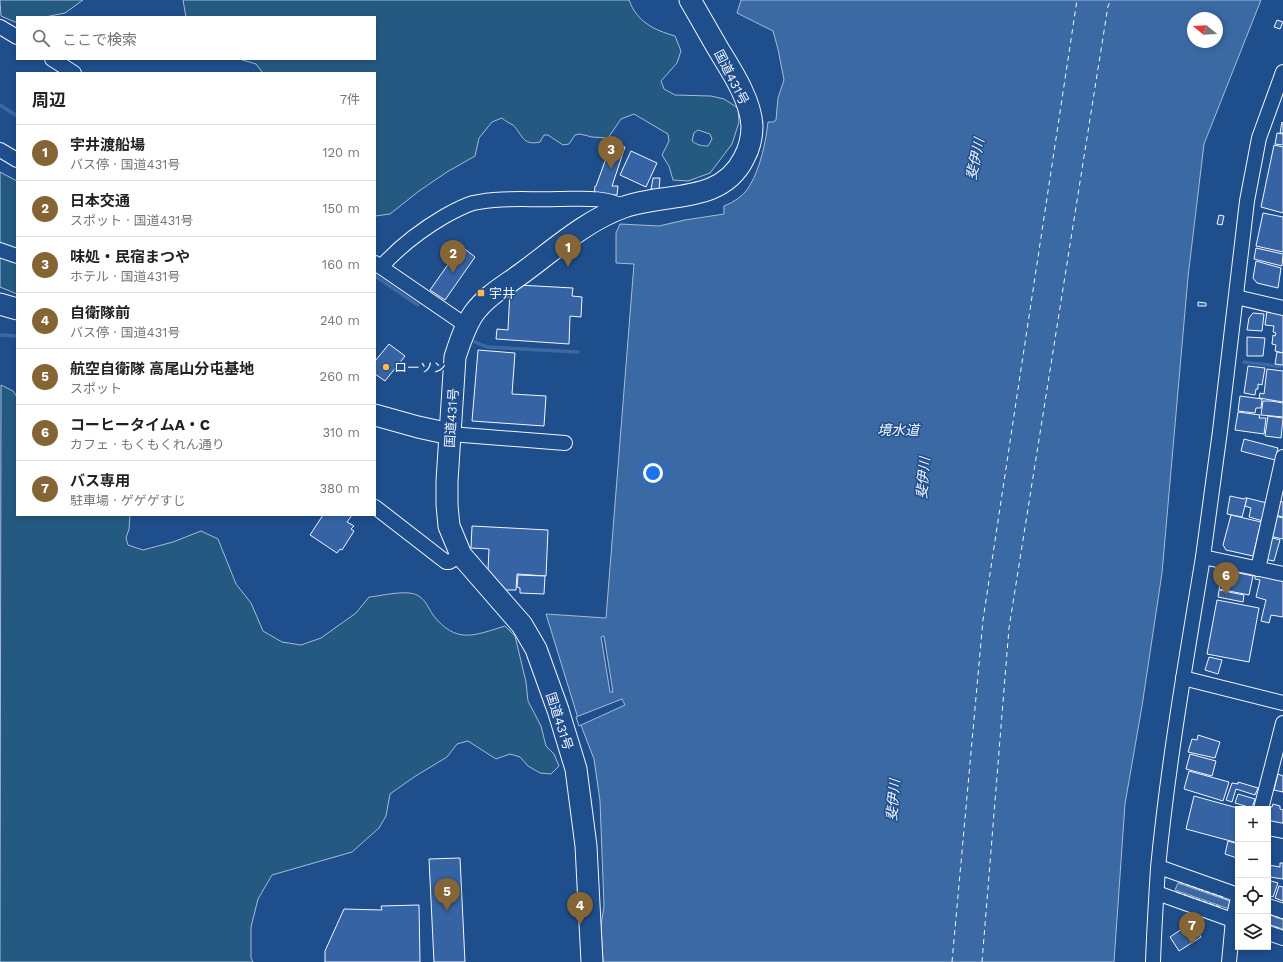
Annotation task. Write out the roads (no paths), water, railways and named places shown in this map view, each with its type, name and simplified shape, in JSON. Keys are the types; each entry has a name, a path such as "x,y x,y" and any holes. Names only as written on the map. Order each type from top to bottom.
{"highway":[{"name":"国道431号","path":"592,962 585,839 576,769 558,710 536,649 522,625 461,555 449,526 447,506 450,434 456,357 460,341 474,313 488,298 601,217 638,202 676,198 718,186 731,178 741,165 749,148 752,127 749,108 736,79 690,0"},
{"path":"0,304 16,309"},
{"path":"376,415 450,434"}],"street":[{"path":"0,26 16,36"},
{"path":"54,60 72,72"},
{"path":"1153,962 1156,893 1170,773 1183,678 1203,557 1220,431 1247,201 1259,138 1279,91 1283,72"},
{"path":"0,150 16,159"},
{"path":"467,326 378,265 424,228 454,211 472,204 503,200 577,199 614,202 623,207"},
{"path":"0,250 16,256"},
{"path":"1236,297 1283,308"},
{"path":"450,434 565,443"},
{"path":"1258,569 1283,457"},
{"path":"376,508 446,562 449,562 461,555"},
{"path":"1203,557 1283,574"},
{"path":"1183,678 1283,703"},
{"path":"1262,806 1283,723"},
{"path":"1271,829 1283,831"},
{"path":"1159,867 1235,894"},
{"path":"1156,893 1235,921 1229,962"},
{"path":"1271,907 1283,911"},
{"path":"1271,934 1283,938"}],"water":[{"name":"境水道","path":"741,0 1261,0 1204,144 1188,277 1162,573 1142,706 1125,804 1114,962 603,962 601,926 604,906 600,801 594,759 577,715 546,614 606,618 634,264 616,263 616,233 620,224 659,226 724,214 724,206 739,198 745,192 757,171 766,138 768,122 773,122 776,120 778,98 784,80 773,31 737,13"},
{"path":"1178,883 1235,903 1235,911 1175,890"},
{"path":"1271,915 1283,920 1283,929 1271,925"}],"waterway":[{"path":"0,105 16,115"},
{"path":"376,277 418,305"},
{"path":"0,335 16,336"},
{"path":"470,340 487,347 578,352"},
{"path":"1244,362 1283,367"}],"place":[{"name":"味処・民宿まつや","path":"611,169"},
{"name":"宇井渡船場","path":"568,267"},
{"name":"日本交通","path":"453,273"},
{"name":"宇井","path":"481,293"},
{"name":"ローソン","path":"386,367"},
{"name":"コーヒータイムA・C","path":"1226,595"},
{"name":"航空自衛隊 高尾山分屯基地","path":"447,911"},
{"name":"自衛隊前","path":"580,925"},
{"name":"バス専用","path":"1192,945"}],"water label":[{"name":"斐伊川","path":"975,159"},
{"name":"斐伊川","path":"923,478"},
{"name":"斐伊川","path":"893,800"}]}
